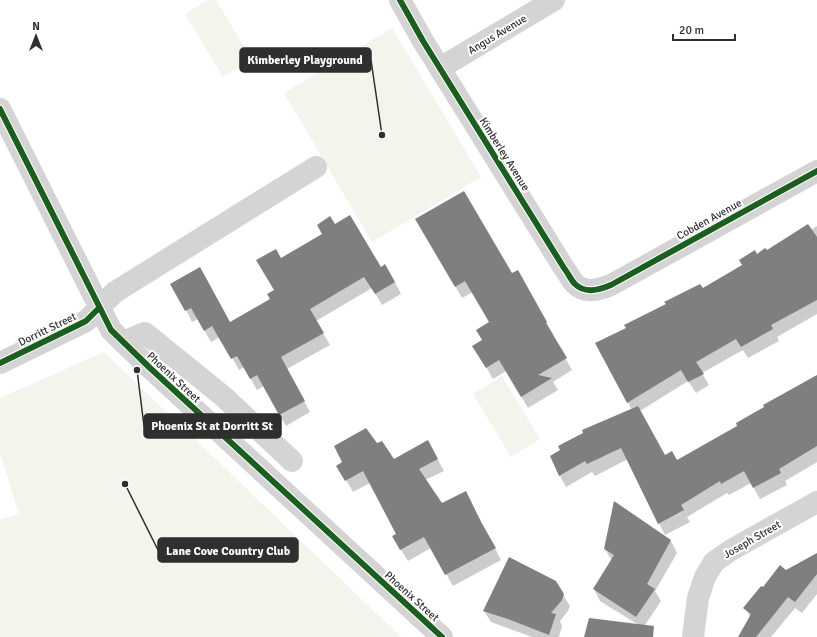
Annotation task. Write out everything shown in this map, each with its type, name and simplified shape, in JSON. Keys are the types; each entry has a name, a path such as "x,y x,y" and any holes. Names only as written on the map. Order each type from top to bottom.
{"street":[{"name":"Kimberley Avenue","path":"400,0 440,68 575,284 585,290 599,290 611,285"},
{"name":"Angus Avenue","path":"440,68 554,0"},
{"name":"Phoenix Street","path":"0,109 111,330 150,368 442,637"},
{"name":"Dorritt Street","path":"0,363 86,321 115,292 316,166"},
{"name":"Cobden Avenue","path":"611,285 817,171"},
{"path":"123,342 145,333 224,397 292,461"},
{"name":"Joseph Street","path":"693,637 698,598 705,577 714,562 731,550 817,502"}],"shaded area":[{"path":"208,0 216,0 252,60 223,77 185,14"},
{"path":"392,28 481,177 372,242 284,93"},
{"path":"104,352 401,637 0,637 0,520 19,514 0,453 0,398"},
{"path":"502,376 540,439 511,457 473,394"}],"building":[{"path":"464,191 512,273 518,270 547,322 546,323 567,358 538,375 552,378 521,397 499,360 486,368 472,346 482,340 476,330 489,322 465,281 455,287 415,219"},
{"path":"350,215 381,267 385,264 395,282 375,294 364,277 310,309 324,333 281,357 305,401 279,415 257,375 250,379 237,356 231,359 212,326 204,331 191,308 185,311 170,284 200,267 230,322 270,299 267,294 274,290 256,260 276,249 281,258 322,234 317,225 330,216 335,224"},
{"path":"808,224 817,237 817,300 771,325 773,329 741,347 736,339 696,362 704,374 688,382 681,370 627,403 595,343 626,328 624,325 666,304 664,302 700,284 703,288 742,265 739,260 755,250 757,254 765,248 767,250"},
{"path":"817,375 817,446 779,469 781,473 753,488 744,471 721,484 720,481 681,505 684,510 658,524 621,448 587,464 585,461 559,476 550,456 560,450 558,446 583,433 582,430 638,406 665,455 672,451 677,460 737,426 736,423 764,407 763,405"},
{"path":"366,428 377,443 382,441 394,459 428,440 438,459 419,469 442,503 466,491 496,548 445,575 424,537 400,550 392,536 396,534 363,471 345,481 336,466 342,462 334,446"},
{"path":"614,501 671,540 647,584 655,589 636,617 593,589 614,555 604,549"},
{"path":"817,553 817,574 795,602 788,597 756,637 738,637 751,614 743,608 761,586 763,587 780,565 786,570"},
{"path":"509,557 556,581 564,594 562,600 551,613 556,614 549,635 483,611"},
{"path":"589,618 654,626 653,637 584,637"}],"cycle path":[{"path":"400,0 423,41 572,281 583,289 597,290 611,285 817,171"},
{"path":"0,109 111,330 150,368 442,637"},
{"path":"0,363 86,321 99,308"}],"place":[{"name":"Kimberley Playground","path":"382,135"},
{"name":"Phoenix St at Dorritt St","path":"137,370"},
{"name":"Lane Cove Country Club","path":"125,484"}]}
